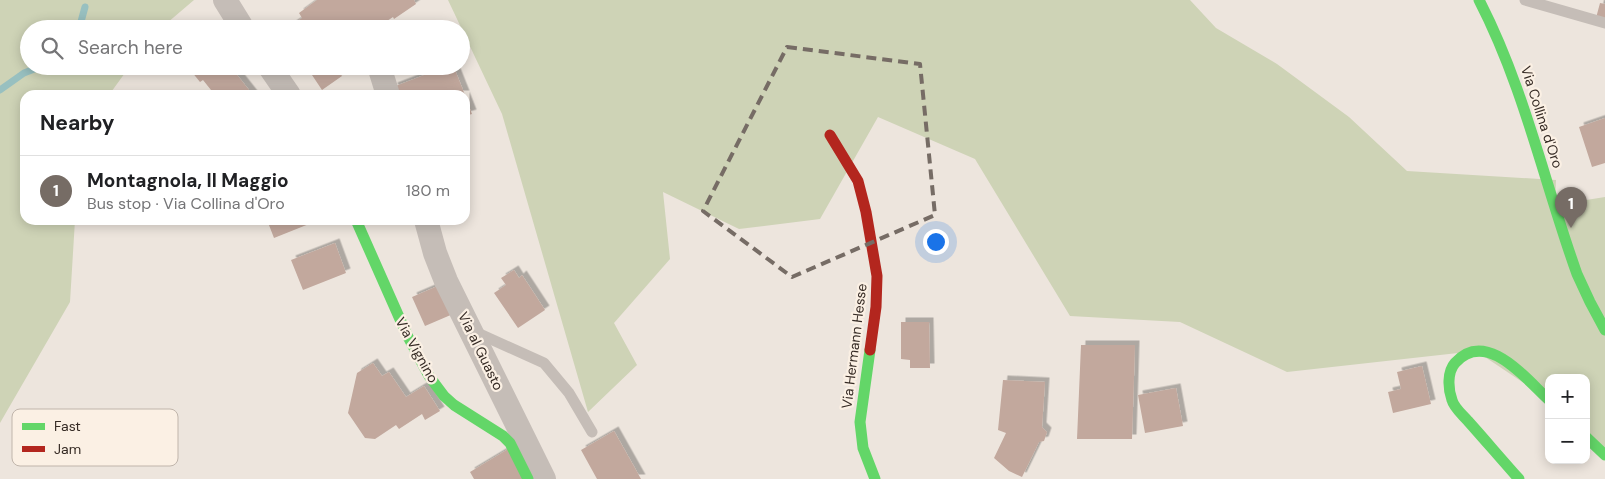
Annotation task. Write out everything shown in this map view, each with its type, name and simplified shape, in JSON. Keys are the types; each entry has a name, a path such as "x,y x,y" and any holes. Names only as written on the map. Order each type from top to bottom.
{"street":[{"path":"226,0 238,20"},
{"name":"Via Collina d'Oro","path":"1479,0 1494,27 1510,65 1576,273 1595,314 1605,330"},
{"path":"275,75 286,90"},
{"path":"382,75 387,90"},
{"name":"Via Hermann Hesse","path":"830,134 858,181 866,212 877,276 876,307 860,422 863,448 875,479"},
{"name":"Via Vignino","path":"358,225 406,336 429,376 444,396 454,405 503,436 510,443 528,479"},
{"name":"Via al Guasto","path":"427,225 435,253 446,281 544,479"},
{"path":"1519,479 1452,402 1448,384 1453,366 1463,356 1476,351 1490,352 1501,357 1545,396"},
{"path":"1590,441 1605,455"}],"lane":[{"path":"1525,0 1605,23"},
{"path":"472,331 544,363 569,393 592,432"}],"highlighted area":[{"path":"787,47 920,64 935,215 792,277 703,211"}],"green space":[{"path":"0,0 194,0 171,20 20,20 20,75 123,75 113,90 20,90 20,225 75,225 70,302 0,423"},
{"path":"448,0 1190,0 1216,28 1277,64 1349,117 1407,171 1556,180 1555,205 1605,197 1605,455 1590,441 1590,374 1545,374 1545,397 1476,351 1287,372 1180,322 1070,316 975,159 878,117 820,219 739,229 663,192 670,259 614,323 637,365 588,412 502,114 470,46 470,20 457,20"}],"building":[{"path":"317,0 414,0 416,4 394,19 393,17 388,20 299,20 302,18 299,13"},
{"path":"1600,3 1605,4 1605,20 1596,18"},
{"path":"194,75 237,75 249,90 211,90 203,80 200,82"},
{"path":"312,75 342,76 322,90"},
{"path":"424,75 457,75 463,90 394,90 393,87"},
{"path":"1605,118 1605,163 1592,167 1579,127"},
{"path":"269,225 306,225 274,238"},
{"path":"335,243 346,273 303,290 291,260"},
{"path":"514,270 519,278 522,275 545,310 518,328 494,293 506,285 501,278"},
{"path":"440,285 453,314 425,326 412,297"},
{"path":"901,322 929,322 930,368 910,368 910,360 901,359"},
{"path":"1081,345 1135,345 1132,439 1077,439"},
{"path":"373,363 382,376 389,372 406,397 424,386 440,411 425,420 422,414 399,429 396,425 375,439 365,438 348,413 357,373"},
{"path":"1422,366 1431,404 1393,413 1388,392 1401,389 1397,372"},
{"path":"1003,380 1045,382 1042,427 1047,432 1044,441 1039,442 1022,477 1009,471 994,458 1006,433 998,430"},
{"path":"1176,388 1183,426 1145,433 1138,395"},
{"path":"614,431 641,479 597,479 581,450"},
{"path":"510,448 524,479 474,479 470,472"}],"waterway":[{"path":"81,20 85,7"},
{"path":"0,90 21,75"}],"traffic: fast":[{"path":"1479,0 1509,67 1533,135 1577,274 1605,330"},
{"path":"358,225 407,335 429,376 444,396 454,405 503,436 510,443 528,479"},
{"path":"870,350 860,422 863,448 875,479"},
{"path":"1519,479 1455,406 1452,400 1449,381 1452,367 1467,354 1480,351 1492,354 1505,360 1545,396"},
{"path":"1590,441 1605,455"}],"traffic: jam":[{"path":"830,135 858,181 866,212 877,276 876,307 870,350"}],"place":[{"name":"Montagnola, Il Maggio","path":"1571,228"}]}
